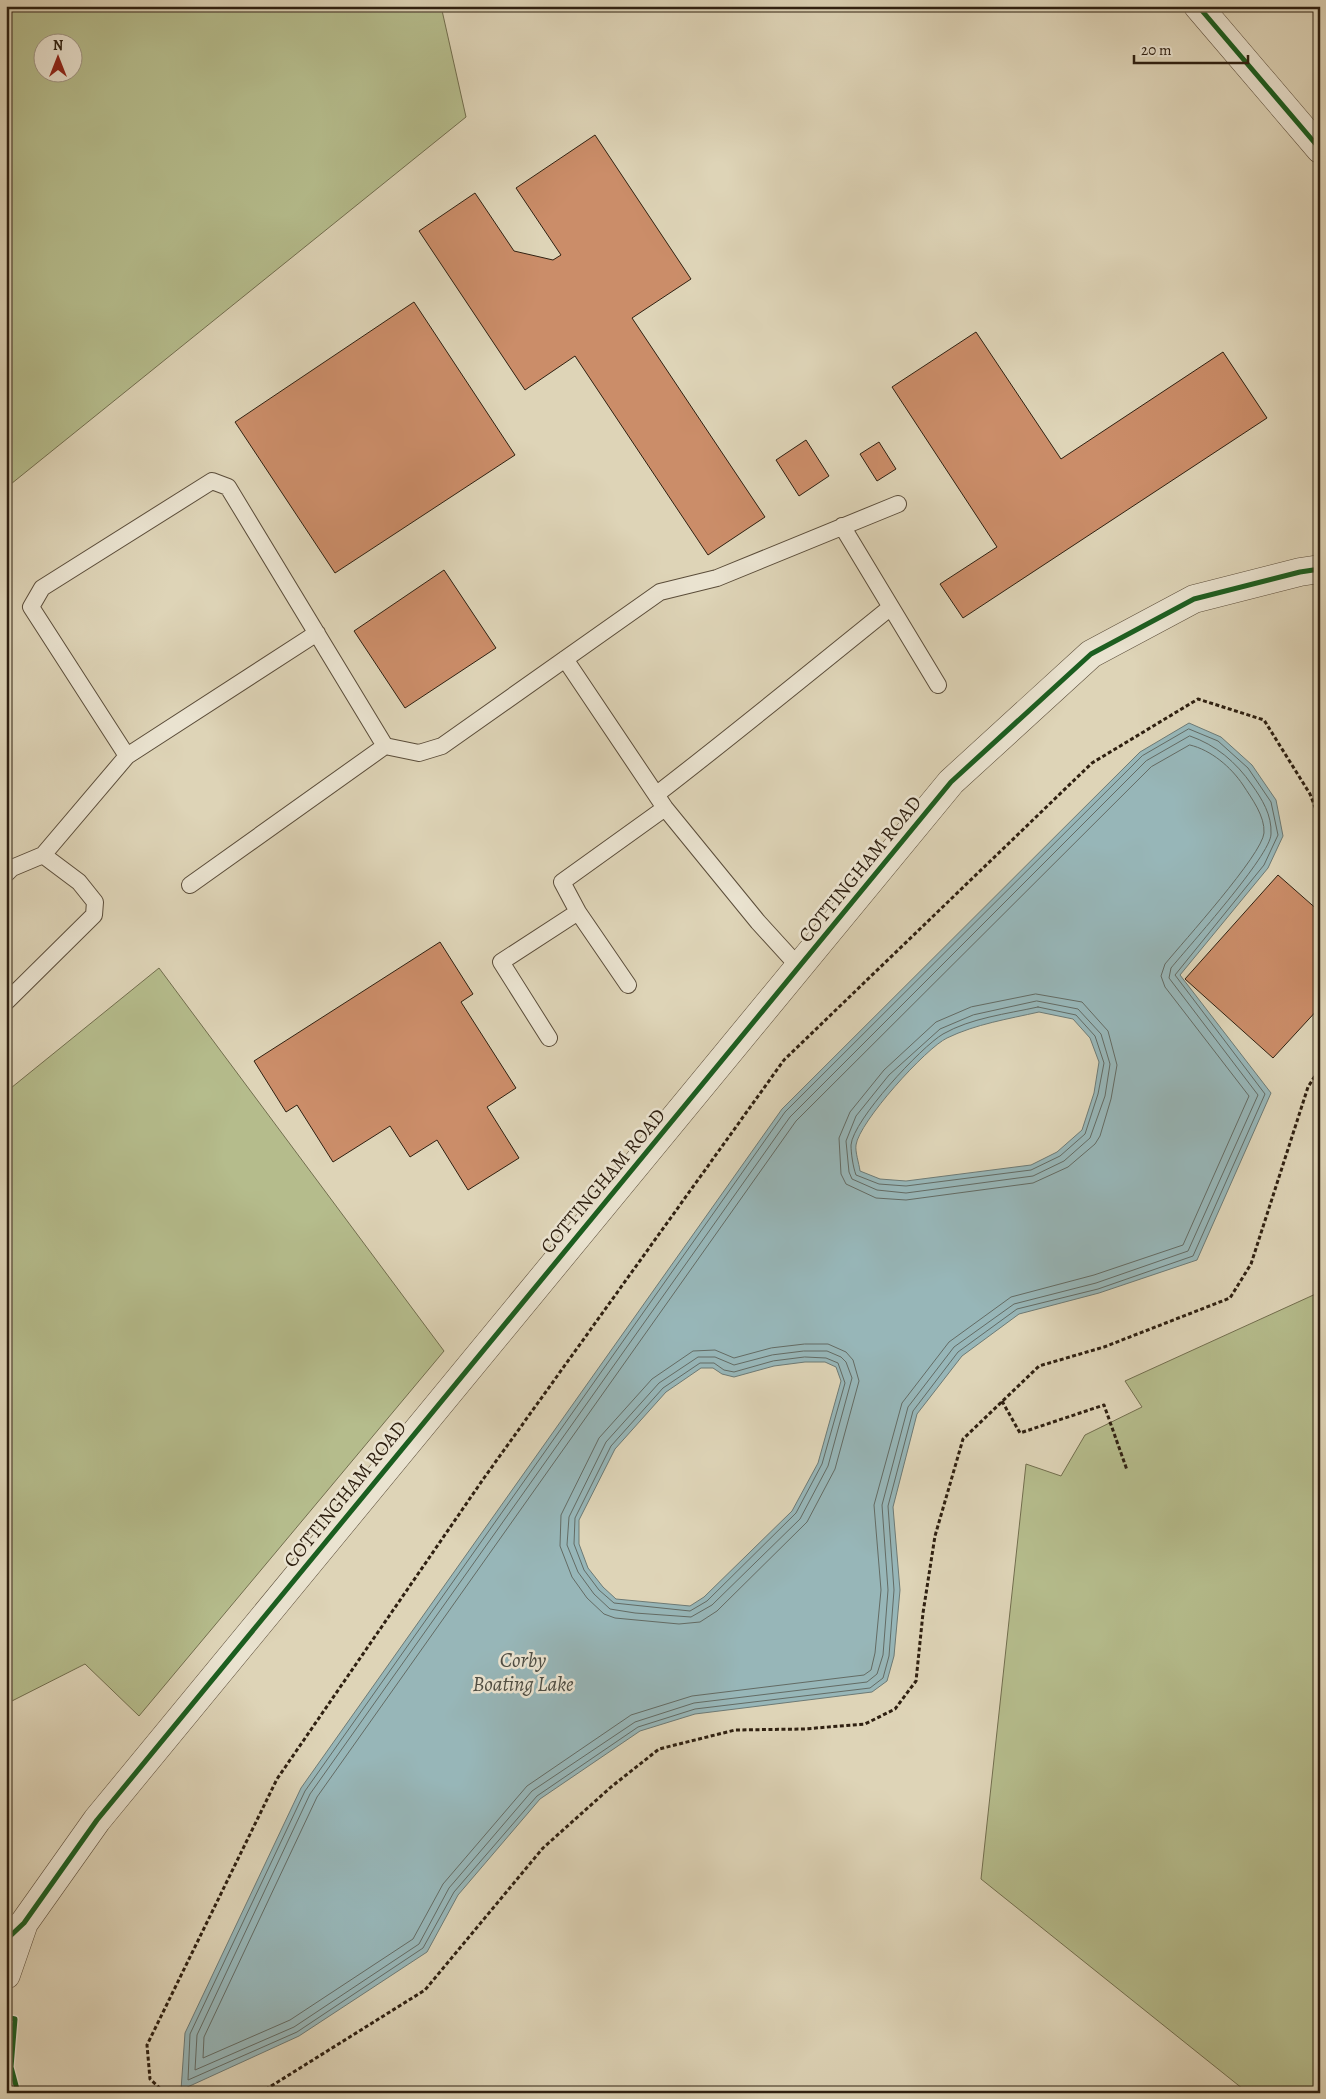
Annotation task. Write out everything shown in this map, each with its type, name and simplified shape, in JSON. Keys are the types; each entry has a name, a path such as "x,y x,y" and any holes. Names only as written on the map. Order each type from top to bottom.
{"street":[{"path":"1198,6 1320,149"},
{"name":"COTTINGHAM ROAD","path":"6,1975 15,1932 97,1820 951,782 1090,654 1194,599 1300,572 1320,569"}],"lane":[{"path":"127,756 32,607 42,588 212,481 228,487 385,746 418,753 442,746 660,592 717,578 898,504"},
{"path":"842,526 938,685"},
{"path":"628,985 578,912 562,882 661,801 809,672 891,607"},
{"path":"6,874 12,868 44,855 127,756 317,633"},
{"path":"565,659 661,801 758,922 799,967"},
{"path":"190,885 385,746"},
{"path":"6,1002 78,934 94,915 95,902 79,882 44,855"},
{"path":"549,1038 501,962 578,912"}],"path":[{"path":"165,2093 150,2079 147,2045 277,1779 484,1478 784,1060 1092,763 1198,699 1264,720 1310,794 1320,820"},
{"path":"260,2093 425,1990 543,1848 611,1787 659,1749 735,1730 804,1729 865,1724 895,1709 916,1681 923,1613 935,1536 962,1439 1039,1366 1104,1347 1230,1298 1251,1264 1308,1087 1320,1068"},
{"path":"1002,1401 1020,1433 1104,1405 1127,1470"}],"green space":[{"path":"6,6 441,6 466,117 6,488"},
{"path":"159,968 444,1351 139,1716 85,1664 6,1704 6,1092"},
{"path":"1320,1292 1320,2093 1248,2093 981,1879 1026,1464 1061,1476 1085,1435 1142,1407 1125,1381"}],"water":[{"name":"Corby Boating Lake","path":"1189,723 1221,737 1252,765 1276,800 1283,836 1268,868 1180,975 1271,1093 1197,1260 1099,1293 1019,1314 962,1356 917,1414 893,1507 900,1590 894,1656 887,1681 872,1692 695,1714 640,1731 540,1799 458,1895 427,1952 299,2036 181,2090 185,2033 301,1788 782,1109 1140,752","holes":["1039,1012 1073,1019 1090,1038 1099,1062 1094,1093 1082,1130 1057,1152 1031,1165 906,1181 880,1179 860,1171 856,1148 860,1134 881,1104 924,1056 947,1038 958,1033 992,1022","805,1362 825,1362 836,1367 841,1381 818,1463 792,1511 704,1597 690,1606 616,1599 603,1587 588,1568 579,1544 579,1520 615,1449 666,1392 701,1368 713,1368 722,1374 734,1377 774,1366"]}],"building":[{"path":"595,135 691,279 632,318 765,517 708,555 575,356 525,390 419,231 475,193 514,251 553,260 561,255 516,188"},
{"path":"414,302 515,455 335,573 235,422"},
{"path":"976,332 1061,459 1223,352 1267,418 963,618 940,584 997,547 892,387"},
{"path":"806,440 829,476 799,496 776,460"},
{"path":"879,442 896,469 877,481 860,454"},
{"path":"444,570 496,648 405,708 354,631"},
{"path":"1278,875 1320,912 1320,1007 1273,1058 1185,979"},
{"path":"440,942 473,994 461,1002 516,1088 487,1107 519,1158 468,1190 437,1140 410,1157 390,1126 333,1162 297,1105 286,1112 254,1061"}],"cycle path":[{"path":"1198,6 1320,149"},
{"path":"6,1940 24,1923 97,1820 951,782 1091,654 1194,599 1300,572 1320,569"},
{"path":"6,2017 15,2019 11,2067 18,2093"}]}
